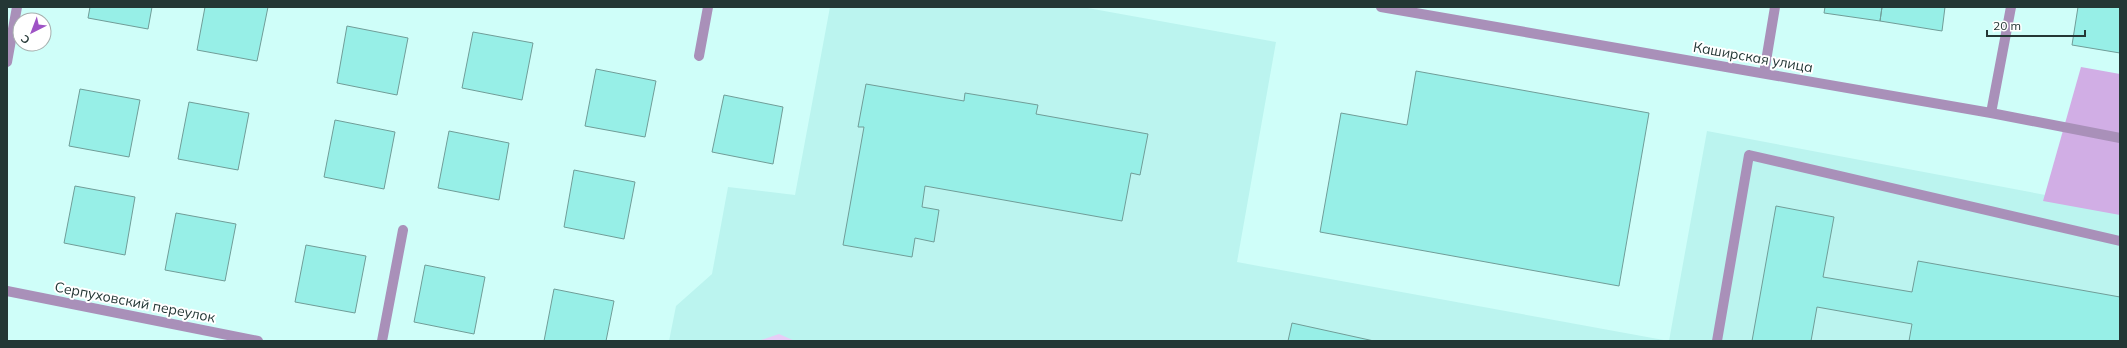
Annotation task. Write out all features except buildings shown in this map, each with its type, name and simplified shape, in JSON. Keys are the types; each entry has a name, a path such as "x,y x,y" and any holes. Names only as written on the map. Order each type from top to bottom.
{"street":[{"path":"7,62 17,7"},
{"path":"699,56 708,7"},
{"name":"Каширская улица","path":"1381,7 1991,113 2120,138"},
{"path":"1764,73 1775,7"},
{"path":"1991,113 2011,7"},
{"path":"1717,341 1749,155 2120,241"},
{"path":"382,341 403,230"},
{"name":"Серпуховский переулок","path":"7,291 258,341"}],"shaded area":[{"path":"830,7 1082,7 1276,42 1237,262 1669,341 669,341 676,306 712,274 728,187 795,195"},
{"path":"2081,67 2120,74 2120,215 2043,201"},
{"path":"1707,131 2120,209 2120,341 1669,341"},
{"path":"779,334 795,341 758,341"}]}
